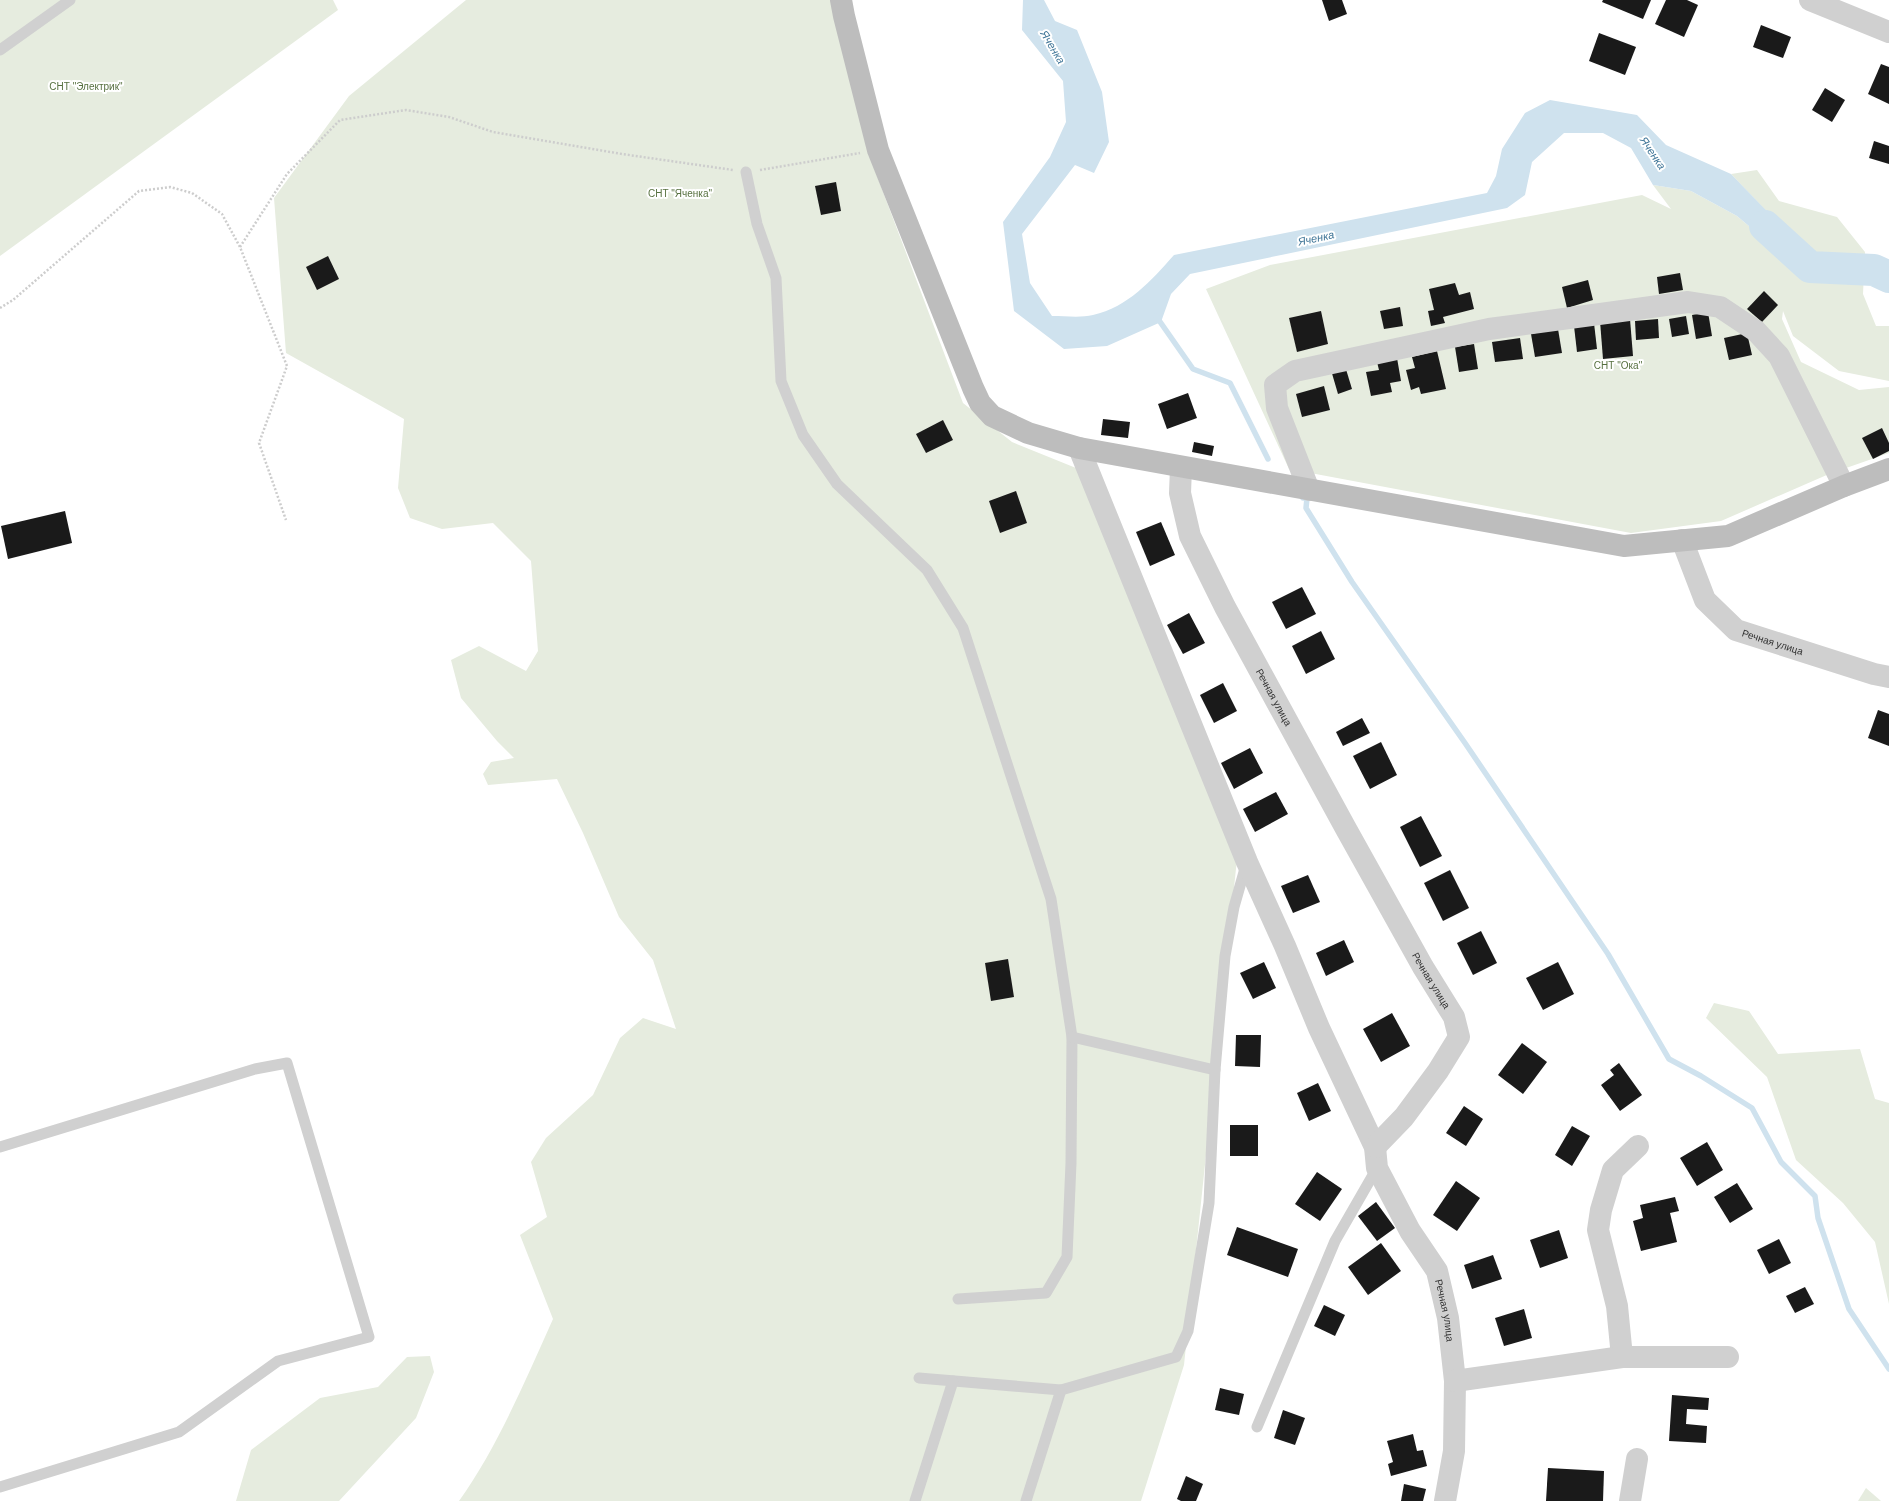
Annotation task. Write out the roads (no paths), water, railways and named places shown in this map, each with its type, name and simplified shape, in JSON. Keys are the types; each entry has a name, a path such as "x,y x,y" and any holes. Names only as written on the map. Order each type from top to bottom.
{"street":[{"path":"841,0 878,150 980,403 992,416 1028,433 1079,448 1181,468 1624,546 1728,536 1844,486 1889,469"},
{"path":"1810,0 1889,32"},
{"path":"1308,490 1277,408 1274,385 1295,371 1488,329 1688,302 1720,307 1756,331 1779,356 1844,486"},
{"path":"1079,448 1247,862 1376,1157"},
{"name":"Речная улица","path":"1181,468 1180,493 1190,536 1225,607 1423,967 1454,1017 1458,1030 1459,1037 1438,1071 1376,1157 1410,1232 1437,1271 1448,1318 1455,1381 1454,1451 1445,1501"},
{"name":"Речная улица","path":"1682,540 1705,600 1736,630 1874,674 1889,677"},
{"path":"1622,1357 1617,1306 1598,1230 1600,1210 1613,1170 1638,1146"},
{"path":"1455,1381 1622,1357 1728,1357"},
{"path":"1630,1501 1637,1459"}],"lane":[{"path":"0,50 70,0"},
{"path":"746,172 757,224 776,278 781,381 803,435 837,484 927,570 963,628 1051,899 1072,1037 1067,1257 1046,1293 958,1299"},
{"path":"919,1378 1060,1390 1176,1357 1188,1330 1209,1203 1215,1070 1225,956 1234,907 1247,862"},
{"path":"1072,1037 1215,1070"},
{"path":"0,1147 255,1069 287,1063 369,1337 278,1361 179,1432 0,1487"},
{"path":"1257,1428 1335,1241 1376,1157"},
{"path":"915,1501 953,1381"},
{"path":"1026,1501 1060,1390"}],"water":[{"path":"1023,0 1044,0 1055,21 1077,30 1102,92 1109,142 1094,173 1075,165 1022,234 1030,283 1052,316 1088,316 1117,306 1138,292 1174,255 1487,193 1496,176 1502,149 1525,113 1550,100 1637,115 1666,145 1731,174 1811,257 1782,254 1737,216 1691,191 1653,185 1631,148 1603,133 1564,133 1532,162 1525,195 1507,208 1190,274 1171,294 1161,322 1107,346 1064,349 1014,311 1003,222 1050,157 1066,122 1063,81 1022,30"}],"waterway":[{"name":"Яченка","path":"1765,226 1810,267 1874,270 1889,277"},
{"path":"1156,316 1193,369 1230,383 1268,459"},
{"path":"1303,498 1307,498 1306,508 1352,582 1465,743 1608,954 1669,1059 1701,1076 1752,1108 1781,1162 1815,1196 1818,1218 1849,1309 1889,1369"}],"park label":[{"name":"СНТ \"Электрик\"","path":"86,86"},
{"name":"СНТ \"Яченка\"","path":"680,193"},
{"name":"СНТ \"Ока\"","path":"1618,365"}]}
